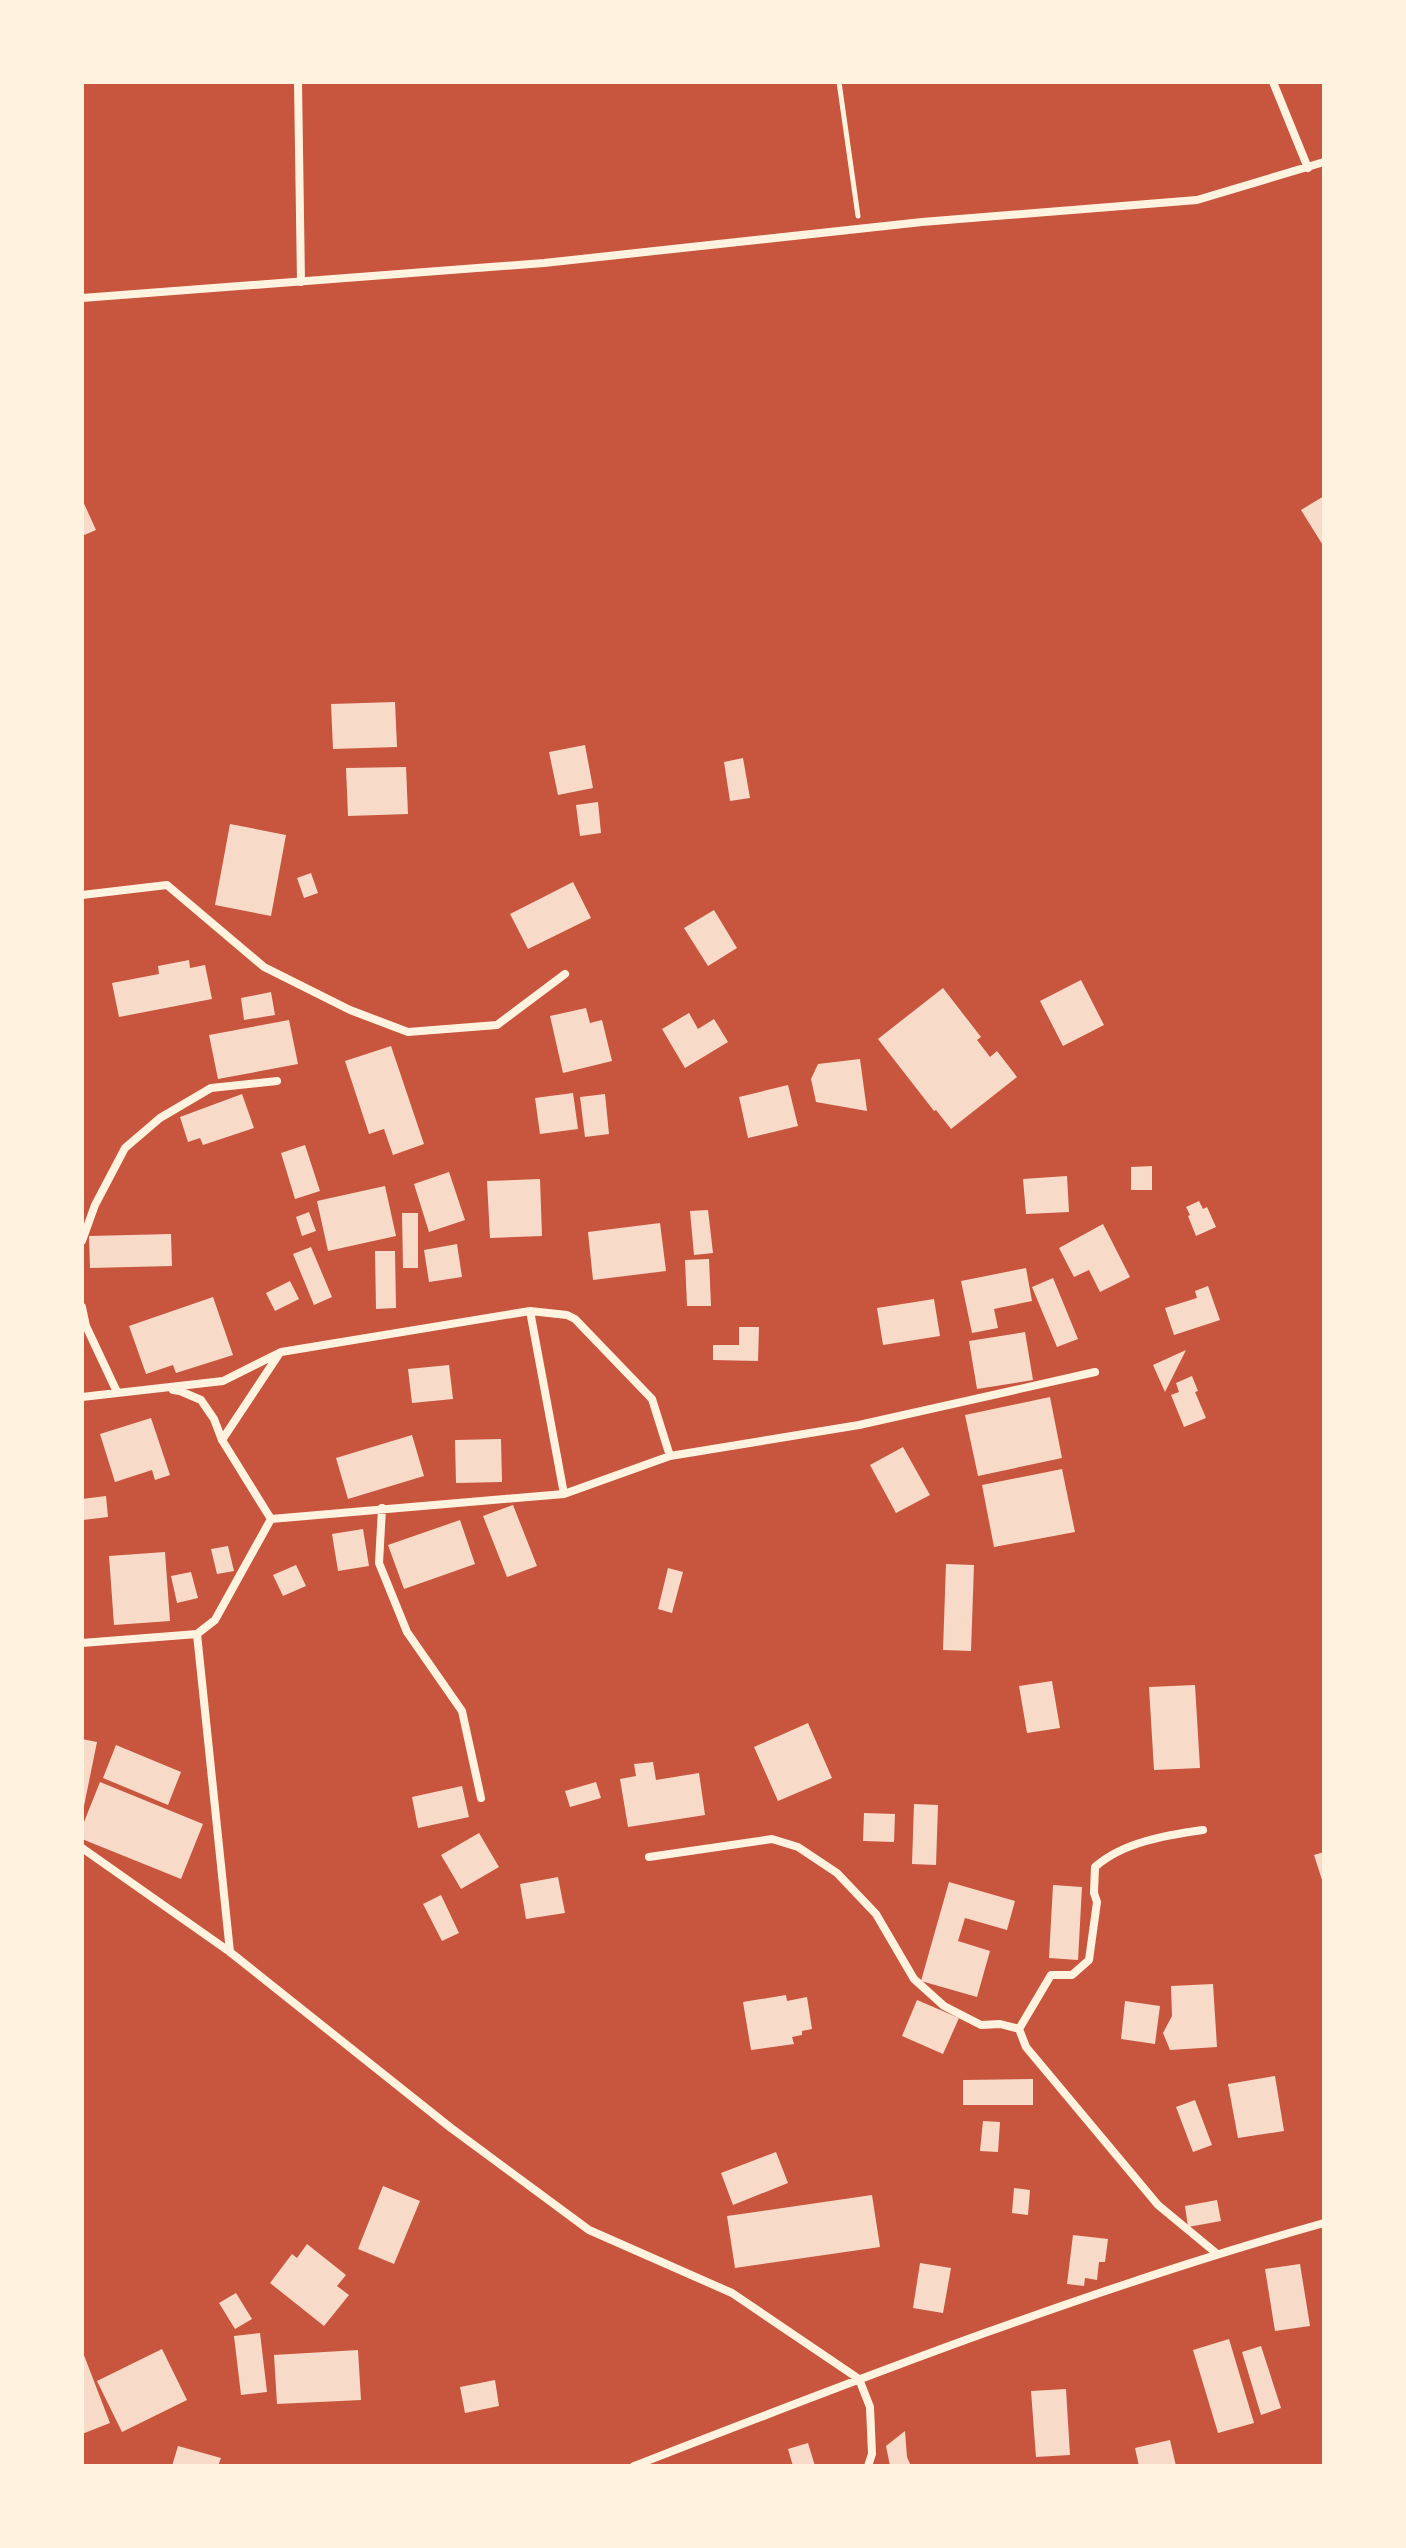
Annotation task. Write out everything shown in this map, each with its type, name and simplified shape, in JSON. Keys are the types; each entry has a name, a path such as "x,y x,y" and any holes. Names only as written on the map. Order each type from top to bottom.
{"street":[{"path":"298,82 301,282"},
{"path":"1273,82 1308,168"},
{"path":"82,298 544,263 859,228 1197,200 1324,162"},
{"path":"82,895 167,885 264,967 350,1010 408,1032 497,1025 565,974"},
{"path":"82,1241 95,1205 125,1148 160,1118 211,1088 277,1081"},
{"path":"82,1307 86,1326 117,1392"},
{"path":"82,1397 223,1381 281,1352 530,1311 567,1315 575,1319 652,1399 670,1456"},
{"path":"530,1311 564,1494"},
{"path":"222,1440 281,1352"},
{"path":"271,1519 564,1494 670,1456 859,1425 1095,1372"},
{"path":"148,1389 180,1391 201,1400 271,1519"},
{"path":"382,1508 379,1563 407,1632 462,1711 481,1798"},
{"path":"82,1643 197,1634 215,1620 271,1519"},
{"path":"197,1634 230,1952"},
{"path":"1019,2029 1051,1975 1072,1975 1089,1960 1097,1902 1094,1893 1095,1867 1108,1856 1137,1845 1203,1830"},
{"path":"649,1857 772,1839 798,1847 837,1873 876,1914 914,1979 944,2006 981,2025 1000,2024 1019,2029"},
{"path":"82,1848 230,1952 438,2119 589,2230 732,2293 859,2379 870,2407 872,2454 868,2466"},
{"path":"1019,2029 1026,2047 1149,2194 1216,2253"},
{"path":"634,2466 859,2379 1216,2253 1324,2223"}],"path":[{"path":"839,82 859,228"}],"building":[{"path":"1324,496 1324,547 1301,510"},
{"path":"82,499 96,530 82,536"},
{"path":"395,702 397,747 333,749 331,704"},
{"path":"585,745 593,788 558,795 549,752"},
{"path":"743,758 750,798 730,801 724,762"},
{"path":"406,767 408,814 348,816 346,768"},
{"path":"598,802 601,833 580,836 576,805"},
{"path":"230,824 286,835 271,916 215,905"},
{"path":"311,873 318,893 304,898 297,878"},
{"path":"573,882 591,918 528,949 510,914"},
{"path":"714,910 737,948 708,966 684,928"},
{"path":"189,960 190,968 205,965 212,999 119,1017 112,983 159,974 158,966"},
{"path":"1081,980 1104,1025 1063,1046 1040,1001"},
{"path":"943,988 981,1037 977,1040 990,1057 997,1051 1017,1077 951,1129 878,1039"},
{"path":"271,992 275,1015 244,1020 241,998"},
{"path":"586,1008 590,1023 602,1020 612,1061 563,1073 550,1016"},
{"path":"689,1013 698,1029 714,1019 728,1042 685,1068 662,1029"},
{"path":"289,1020 298,1064 218,1079 209,1035"},
{"path":"391,1046 424,1144 393,1155 384,1129 369,1134 345,1061"},
{"path":"860,1059 867,1111 816,1102 811,1079 818,1064"},
{"path":"788,1085 798,1126 748,1138 739,1097"},
{"path":"573,1093 578,1129 540,1134 535,1098"},
{"path":"242,1094 254,1128 203,1145 200,1138 188,1142 180,1117"},
{"path":"605,1094 609,1134 585,1137 580,1097"},
{"path":"305,1145 320,1191 295,1199 281,1153"},
{"path":"1152,1166 1152,1190 1131,1190 1131,1167"},
{"path":"449,1172 465,1220 429,1232 414,1184"},
{"path":"1067,1176 1069,1212 1026,1214 1023,1179"},
{"path":"540,1179 542,1236 490,1238 487,1181"},
{"path":"385,1186 396,1236 328,1251 317,1201"},
{"path":"1199,1201 1203,1209 1207,1207 1216,1227 1196,1236 1186,1207"},
{"path":"708,1210 713,1253 694,1255 690,1211"},
{"path":"309,1212 316,1231 302,1236 296,1217"},
{"path":"402,1213 418,1213 418,1268 403,1268"},
{"path":"660,1223 666,1271 593,1280 588,1232"},
{"path":"1103,1224 1130,1277 1100,1292 1089,1270 1074,1277 1059,1248"},
{"path":"171,1234 172,1266 90,1268 89,1236"},
{"path":"457,1244 462,1277 429,1282 424,1250"},
{"path":"311,1247 332,1297 314,1305 293,1254"},
{"path":"375,1251 395,1251 396,1308 376,1309"},
{"path":"709,1259 711,1306 687,1306 685,1260"},
{"path":"1026,1268 1032,1301 994,1309 998,1328 972,1333 961,1281"},
{"path":"1053,1278 1078,1339 1057,1347 1032,1287"},
{"path":"290,1281 299,1299 275,1311 266,1293"},
{"path":"1208,1286 1220,1320 1174,1335 1165,1308 1197,1298 1195,1291"},
{"path":"213,1297 233,1355 176,1373 173,1365 146,1374 129,1326"},
{"path":"934,1299 940,1336 883,1345 877,1308"},
{"path":"739,1327 759,1327 758,1361 713,1360 713,1345 739,1345"},
{"path":"1025,1332 1033,1380 977,1389 969,1341"},
{"path":"1186,1350 1165,1392 1153,1365"},
{"path":"449,1365 453,1399 412,1403 408,1369"},
{"path":"1192,1376 1206,1418 1184,1427 1171,1395 1179,1392 1176,1383"},
{"path":"1050,1397 1062,1458 978,1476 965,1415"},
{"path":"151,1418 170,1475 155,1480 152,1470 115,1482 100,1434"},
{"path":"412,1435 424,1476 348,1499 336,1458"},
{"path":"501,1439 502,1482 456,1483 455,1440"},
{"path":"903,1447 930,1495 896,1513 870,1465"},
{"path":"1062,1469 1075,1532 994,1547 982,1485"},
{"path":"106,1496 108,1517 83,1520 82,1499"},
{"path":"513,1505 537,1566 507,1577 483,1516"},
{"path":"460,1520 475,1564 404,1589 388,1545"},
{"path":"363,1529 369,1566 338,1571 332,1534"},
{"path":"228,1546 234,1571 217,1574 211,1549"},
{"path":"165,1552 170,1621 114,1625 109,1556"},
{"path":"946,1564 974,1565 971,1651 943,1650"},
{"path":"296,1565 306,1586 283,1596 273,1575"},
{"path":"668,1568 683,1572 672,1613 658,1609"},
{"path":"191,1572 198,1598 177,1603 171,1576"},
{"path":"1052,1681 1060,1728 1027,1733 1019,1686"},
{"path":"1195,1685 1200,1768 1154,1770 1149,1687"},
{"path":"808,1723 832,1778 778,1801 754,1747"},
{"path":"82,1739 97,1742 83,1811 82,1811"},
{"path":"116,1745 181,1772 168,1805 103,1778"},
{"path":"653,1762 656,1780 699,1773 705,1815 628,1827 620,1779 636,1776 634,1764"},
{"path":"100,1782 203,1824 181,1879 82,1839 82,1827"},
{"path":"596,1782 601,1798 570,1807 565,1791"},
{"path":"462,1786 469,1817 418,1828 412,1797"},
{"path":"914,1804 938,1805 936,1865 912,1864"},
{"path":"864,1813 895,1814 894,1842 863,1841"},
{"path":"479,1833 499,1867 461,1889 441,1855"},
{"path":"1324,1852 1324,1883 1323,1883 1314,1855"},
{"path":"558,1877 565,1913 526,1919 520,1884"},
{"path":"949,1882 1015,1901 1007,1930 965,1918 958,1941 990,1951 977,1997 921,1981"},
{"path":"1053,1885 1082,1887 1078,1960 1049,1958"},
{"path":"441,1895 459,1933 442,1941 423,1904"},
{"path":"1213,1984 1217,2047 1170,2050 1163,2033 1172,2016 1171,1986"},
{"path":"786,1995 787,2001 807,1997 812,2029 792,2037 794,2044 751,2050 743,2002"},
{"path":"917,2000 959,2018 943,2054 902,2036"},
{"path":"1125,2001 1160,2006 1155,2044 1121,2039"},
{"path":"1275,2076 1284,2131 1238,2138 1228,2084"},
{"path":"1033,2079 1033,2105 963,2105 963,2080"},
{"path":"1195,2100 1212,2145 1193,2152 1176,2107"},
{"path":"983,2121 1000,2122 998,2152 980,2151"},
{"path":"776,2152 788,2183 733,2205 721,2173"},
{"path":"383,2186 420,2201 394,2264 358,2249"},
{"path":"1014,2188 1030,2190 1028,2215 1012,2213"},
{"path":"872,2195 880,2247 735,2268 727,2216"},
{"path":"1217,2200 1221,2221 1188,2227 1185,2206"},
{"path":"1073,2235 1108,2239 1105,2262 1099,2262 1097,2280 1085,2278 1084,2286 1067,2284"},
{"path":"307,2244 346,2275 337,2286 349,2295 324,2326 270,2283 292,2254 297,2258"},
{"path":"920,2263 951,2268 943,2313 913,2308"},
{"path":"1300,2264 1310,2326 1275,2331 1265,2269"},
{"path":"236,2293 252,2319 235,2329 219,2303"},
{"path":"260,2333 267,2392 241,2395 234,2336"},
{"path":"1229,2339 1254,2423 1218,2433 1193,2350"},
{"path":"1261,2346 1281,2408 1261,2415 1242,2352"},
{"path":"162,2349 187,2400 122,2432 97,2381"},
{"path":"82,2350 110,2423 82,2434"},
{"path":"358,2350 361,2400 277,2404 274,2355"},
{"path":"495,2380 499,2406 465,2413 460,2387"},
{"path":"1066,2389 1070,2455 1036,2457 1031,2391"},
{"path":"905,2431 907,2457 911,2466 890,2466 886,2446"},
{"path":"1170,2440 1176,2466 1139,2466 1135,2448"},
{"path":"808,2443 815,2466 793,2466 788,2449"},
{"path":"178,2446 221,2458 218,2466 172,2466"}]}
